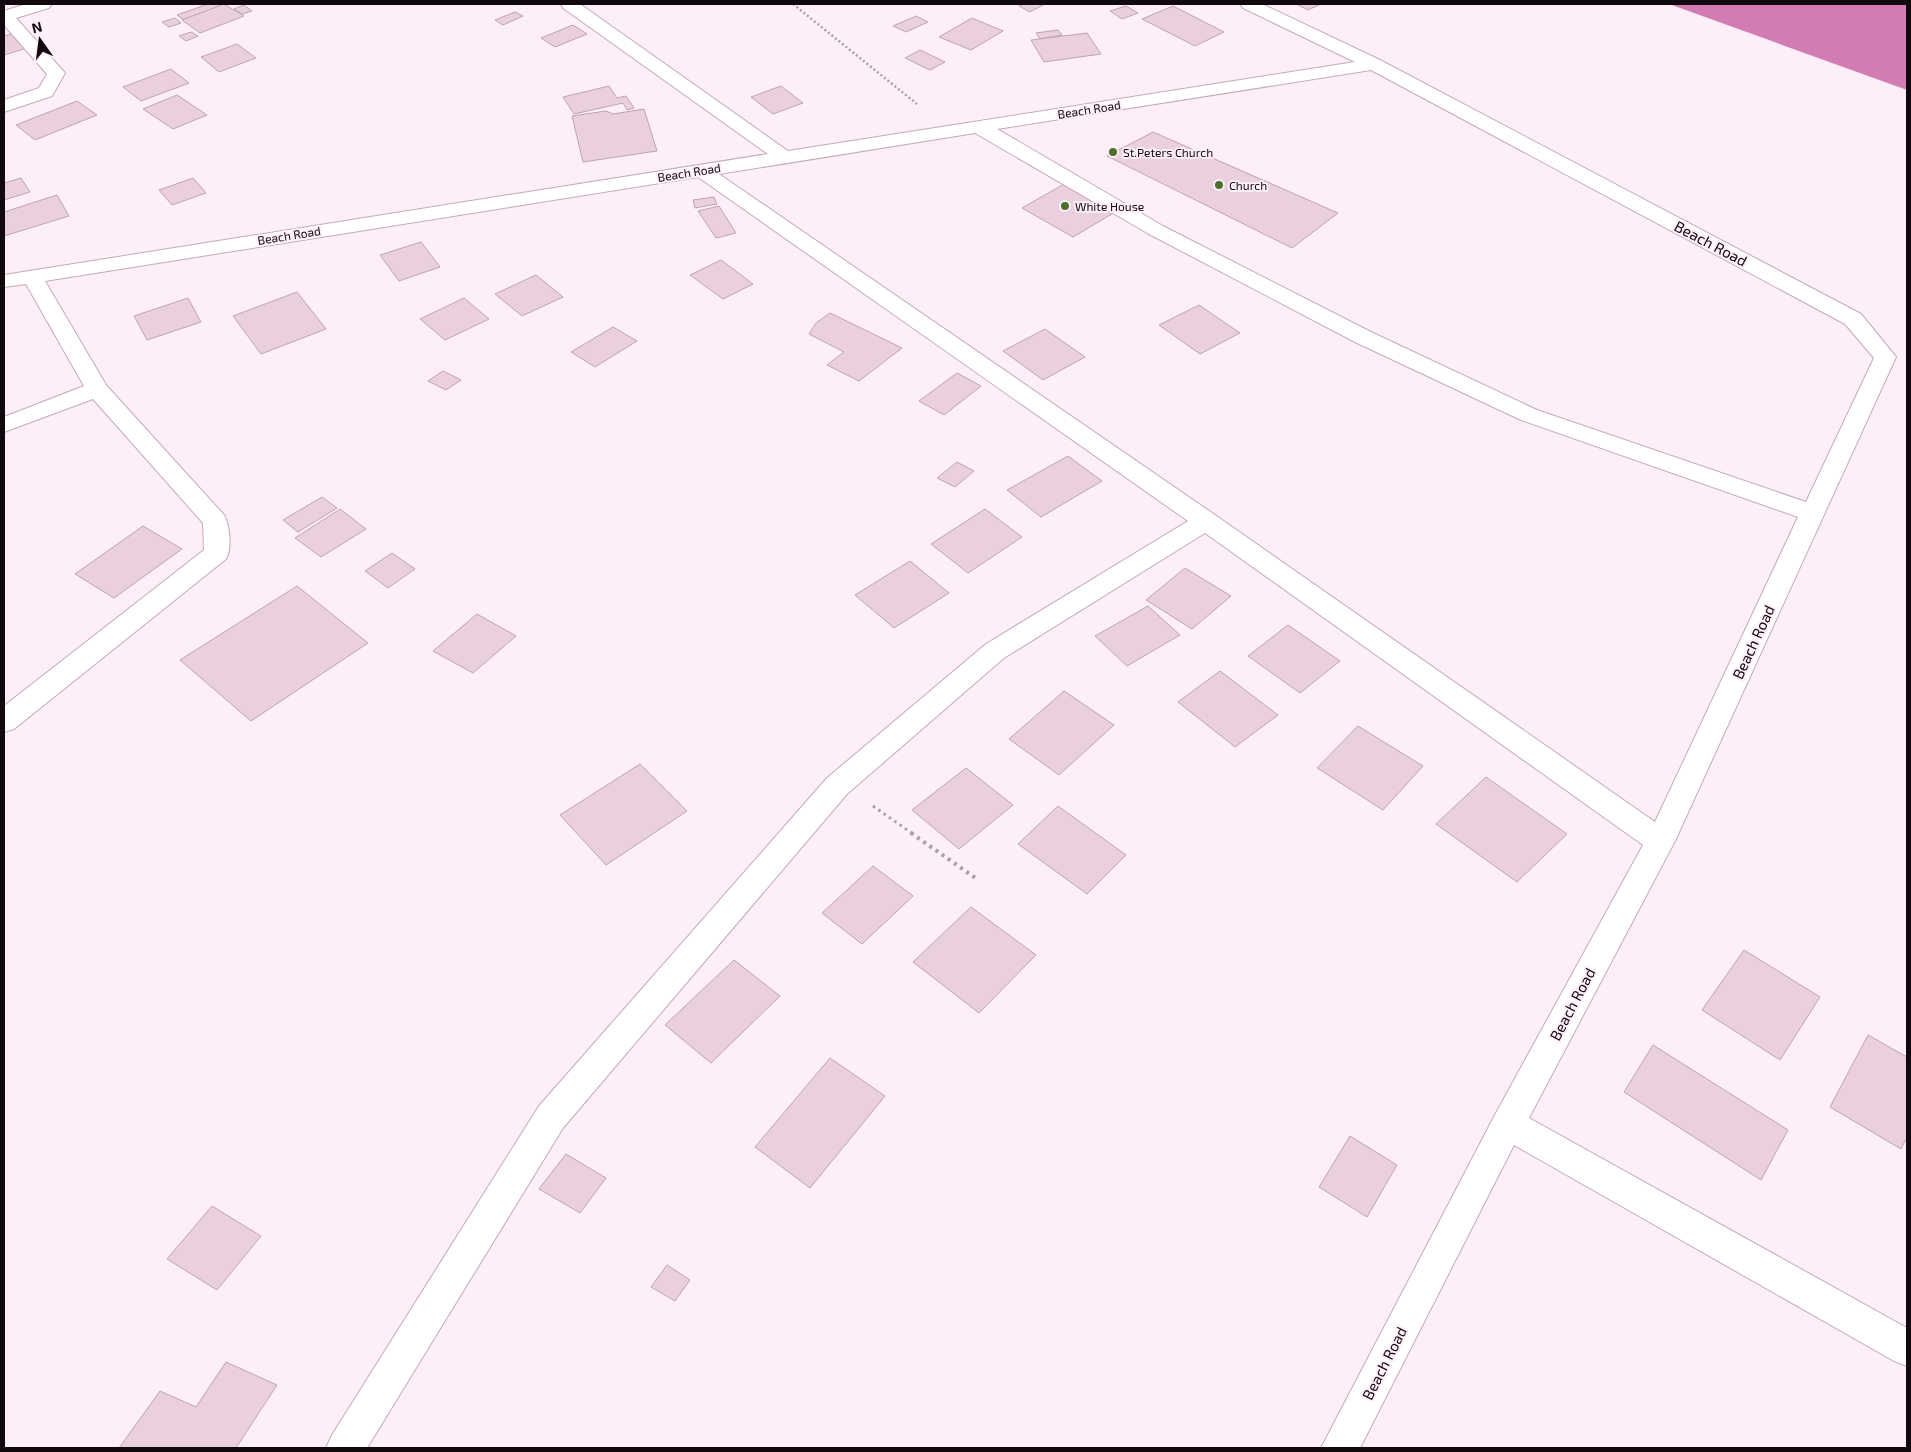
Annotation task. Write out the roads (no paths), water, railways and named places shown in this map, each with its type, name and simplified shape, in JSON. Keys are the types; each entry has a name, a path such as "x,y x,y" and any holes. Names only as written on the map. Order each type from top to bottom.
{"street":[{"path":"4,106 46,92 56,72 4,16 43,4"},
{"path":"568,4 784,157"},
{"name":"Beach Road","path":"1249,4 1374,64 1853,319 1896,360 1813,513 1660,841 1508,1124 1340,1448"},
{"name":"Beach Road","path":"4,281 1374,64"},
{"path":"979,127 1156,230 1363,337 1529,415 1813,513"},
{"path":"701,170 1206,521 1660,841"},
{"path":"4,721 217,553 215,521 97,389 32,276"},
{"path":"4,425 97,389"},
{"path":"345,1448 551,1118 838,786 996,651 1206,521"},
{"path":"1508,1124 1907,1348"}],"place":[{"name":"St.Peters Church","path":"1113,152"},
{"name":"Church","path":"1219,185"},
{"name":"White House","path":"1065,206"}]}
